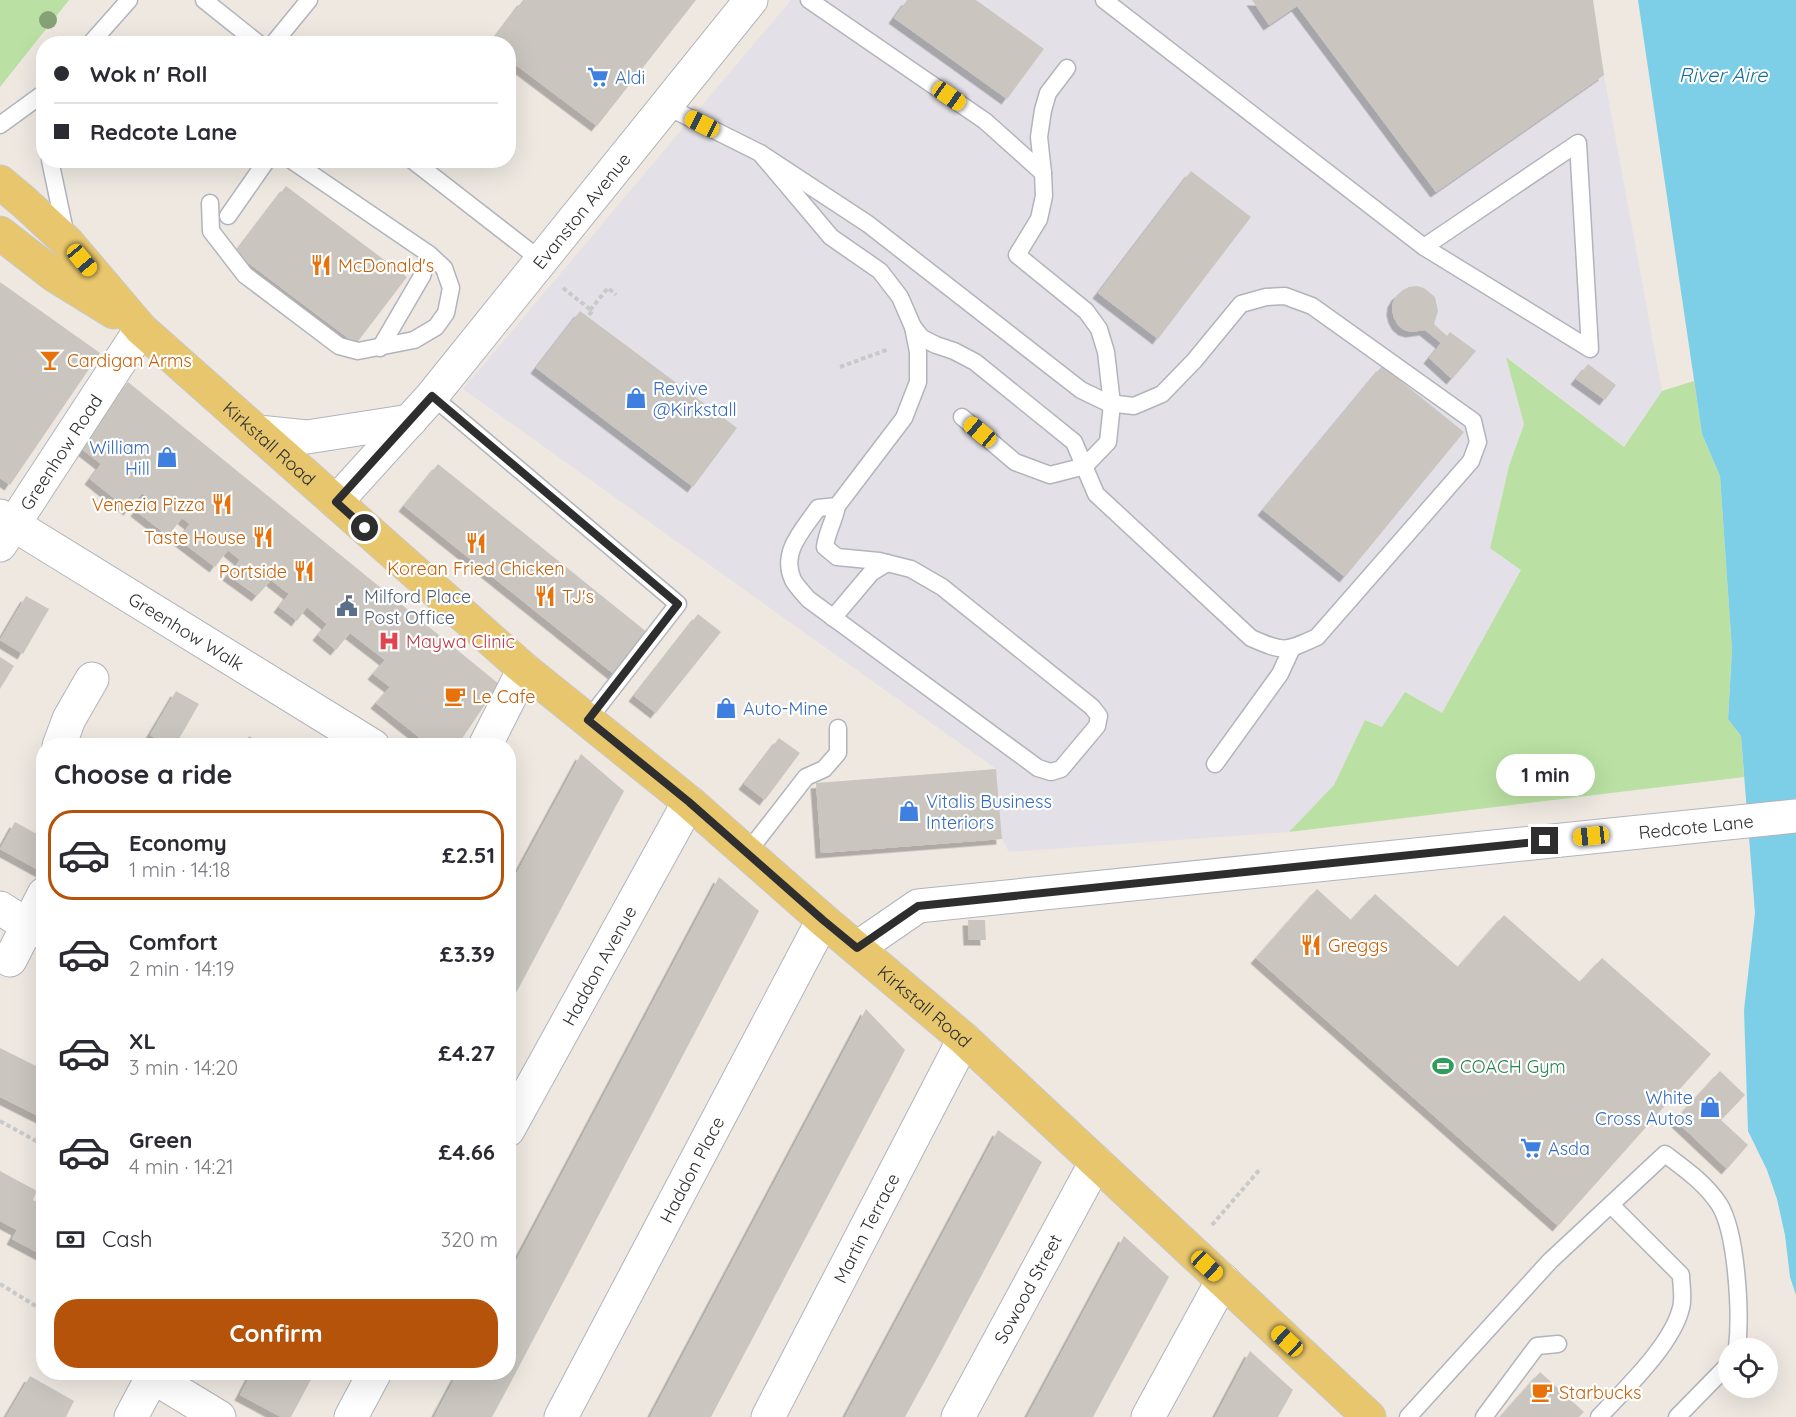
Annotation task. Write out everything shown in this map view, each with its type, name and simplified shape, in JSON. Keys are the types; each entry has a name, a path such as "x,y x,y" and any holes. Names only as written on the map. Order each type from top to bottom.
{"main road":[{"name":"Kirkstall Road","path":"0,182 67,242 141,329 524,669 689,802 823,920 964,1039 1222,1280 1355,1412"},
{"name":"Kirkstall Road","path":"0,233 54,275 141,329"}],"street":[{"name":"Evanston Avenue","path":"336,502 432,396 751,0"},
{"name":"Greenhow Road","path":"4,528 141,329"},
{"path":"258,432 307,437 410,421"},
{"name":"Greenhow Walk","path":"4,528 360,738"},
{"path":"489,738 524,669"},
{"path":"62,738 69,719 93,679"},
{"name":"Haddon Avenue","path":"516,1116 689,802"},
{"name":"Redcote Lane","path":"857,948 918,906 1796,816"},
{"path":"10,960 23,922 36,905"},
{"name":"Haddon Place","path":"561,1417 823,920"},
{"name":"Martin Terrace","path":"768,1417 964,1039"},
{"name":"Sowood Street","path":"958,1417 1096,1162"},
{"path":"1148,1417 1222,1280"},
{"path":"132,1417 151,1380"},
{"path":"162,1380 219,1417"},
{"path":"351,1417 371,1380"}],"lane":[{"path":"97,36 129,0"},
{"path":"204,0 249,36"},
{"path":"280,36 309,0"},
{"path":"809,0 985,121 1043,172"},
{"path":"1104,0 1424,247 1590,349 1578,143 1424,247"},
{"path":"962,417 1015,462 1050,475 1085,466 1108,442 1112,404 1106,352 1100,329 1086,311 1017,255 1039,219 1044,196 1039,137 1043,110 1048,93 1067,68"},
{"path":"0,125 36,99"},
{"path":"666,106 760,153 868,225 1081,390 1108,404 1134,406 1162,394 1194,361 1241,304 1266,297 1285,296 1312,306 1473,421 1478,442 1471,461 1317,637 1292,648 1275,648 1251,638 1096,494 1074,442 975,362 922,338 913,327"},
{"path":"760,153 831,237 880,271 900,297 913,327 918,352 918,382 904,418 837,506 834,520 827,532 825,547 837,557 886,563 911,569 942,587 1092,707 1099,716 1097,726 1061,769 1051,772 1038,768 808,599 794,582 789,567 790,550 818,508 837,506"},
{"path":"52,168 67,242"},
{"path":"228,216 261,168"},
{"path":"210,203 211,231 245,275 339,346 358,351 380,348 414,340 436,327 446,313 451,288 444,268 429,254 303,168"},
{"path":"422,168 539,264"},
{"path":"380,348 422,276 429,254"},
{"path":"432,396 678,604 588,720"},
{"path":"834,618 872,573 886,563"},
{"path":"1215,764 1280,674 1292,648"},
{"path":"747,853 806,777 824,769 838,753 838,728"},
{"path":"1408,1417 1550,1261 1665,1154 1704,1184 1720,1206 1730,1234 1736,1279 1738,1338"},
{"path":"1599,1417 1647,1364 1671,1332 1682,1307 1681,1275 1611,1205"},
{"path":"1484,1417 1537,1346 1558,1344"},
{"path":"1677,1417 1718,1375"}],"path":[{"path":"539,264 590,310"},
{"path":"588,317 592,311 590,310 608,288 616,295"},
{"path":"840,367 895,347"},
{"path":"0,1121 36,1141"},
{"path":"1191,1251 1261,1168"},
{"path":"0,1284 36,1306"}],"shaded area":[{"path":"791,0 1593,0 1604,75 1662,391 1624,447 1507,357 1524,424 1509,466 1490,547 1521,570 1442,713 1382,727 1365,720 1334,785 1289,832 1009,852 1002,839 996,769 463,389"}],"green space":[{"path":"0,0 69,0 40,36 36,36 36,42 0,87"},
{"path":"1506,357 1624,447 1662,391 1694,381 1702,434 1720,476 1732,650 1728,719 1741,736 1744,777 1289,832 1334,785 1365,720 1382,727 1405,692 1442,713 1521,570 1490,548 1509,466 1524,424"}],"water":[{"name":"River Aire","path":"1638,0 1796,0 1796,1295 1790,1277 1785,1235 1777,1199 1767,1170 1748,1131 1744,1010 1755,913 1741,736 1728,719 1732,650 1720,476 1702,434"}],"building":[{"name":"Aldi","path":"523,0 696,0 597,126 516,65 516,36 496,36"},
{"path":"907,0 976,0 1044,49 1007,99 894,18"},
{"path":"1252,0 1593,0 1604,75 1436,192 1297,6 1269,25"},
{"path":"1191,171 1251,217 1158,339 1098,293"},
{"name":"McDonald's","path":"286,186 407,277 356,344 235,253"},
{"path":"0,282 100,353 10,485 0,478"},
{"path":"1409,287 1424,288 1435,297 1438,311 1434,324 1447,336 1450,332 1476,351 1452,379 1429,358 1441,343 1425,330 1411,332 1404,330 1394,318 1393,302 1397,295"},
{"name":"Revive @Kirkstall","path":"580,311 737,428 693,487 536,368"},
{"path":"1588,364 1616,385 1605,400 1576,379"},
{"path":"1382,366 1464,432 1345,577 1263,510"},
{"path":"128,382 499,684 462,738 420,738 376,703 390,687 373,674 385,660 350,633 336,650 318,635 327,624 307,607 297,621 279,607 289,594 271,580 257,596 228,575 240,560 228,550 215,567 178,539 190,524 182,518 168,536 136,511 147,497 142,493 129,510 90,479 101,464 78,446"},
{"path":"438,464 648,633 615,675 404,506"},
{"path":"26,596 49,609 23,654 0,640"},
{"path":"698,614 721,632 656,713 634,696"},
{"path":"0,657 14,666 0,689"},
{"path":"176,691 199,704 180,738 155,738 150,735"},
{"path":"779,738 800,753 765,800 744,784"},
{"path":"581,754 624,791 516,993 516,874"},
{"name":"Vitalis Business Interiors","path":"996,769 1002,839 821,853 816,783"},
{"path":"15,822 36,834 36,869 0,849"},
{"path":"719,877 759,911 516,1372 516,1261"},
{"path":"1317,889 1351,920 1375,894 1458,967 1504,915 1580,982 1602,958 1711,1054 1558,1226 1256,958"},
{"path":"968,920 985,920 986,940 969,940"},
{"path":"866,1009 905,1050 711,1417 650,1417"},
{"path":"0,1048 36,1066 36,1115 0,1097"},
{"name":"White Cross Autos","path":"1720,1071 1745,1095 1721,1120 1748,1145 1727,1169 1675,1120"},
{"path":"998,1130 1042,1162 905,1417 845,1417"},
{"path":"0,1171 36,1190 33,1200 36,1201 36,1252 12,1239 17,1230 0,1221"},
{"path":"1124,1236 1169,1277 1093,1417 1027,1417"},
{"path":"1250,1351 1293,1390 1278,1417 1215,1417"},
{"name":"Starbucks","path":"1540,1372 1584,1412 1579,1417 1500,1417"},
{"path":"30,1376 74,1401 66,1417 6,1417"},
{"path":"248,1380 311,1380 291,1417 281,1417 240,1395"},
{"path":"454,1380 512,1380 492,1417 434,1417"}],"place":[{"name":"Aldi","path":"598,77"},
{"name":"McDonald's","path":"321,265"},
{"name":"Cardigan Arms","path":"50,360"},
{"name":"Revive @Kirkstall","path":"636,398"},
{"name":"William Hill","path":"167,457"},
{"name":"Venezia Pizza","path":"222,504"},
{"name":"Taste House","path":"263,537"},
{"name":"Korean Fried Chicken","path":"476,543"},
{"name":"Portside","path":"304,571"},
{"name":"TJ's","path":"545,596"},
{"name":"Milford Place Post Office","path":"347,606"},
{"name":"Maywa Clinic","path":"389,641"},
{"name":"Le Cafe","path":"455,696"},
{"name":"Auto-Mine","path":"726,708"},
{"name":"Vitalis Business Interiors","path":"909,811"},
{"name":"Greggs","path":"1311,945"},
{"name":"COACH Gym","path":"1443,1066"},
{"name":"White Cross Autos","path":"1710,1107"},
{"name":"Asda","path":"1531,1148"},
{"name":"Starbucks","path":"1542,1392"}],"route":[{"path":"365,528 336,502 432,396 678,604 588,720 689,802 857,948 918,906 1545,841"}]}
